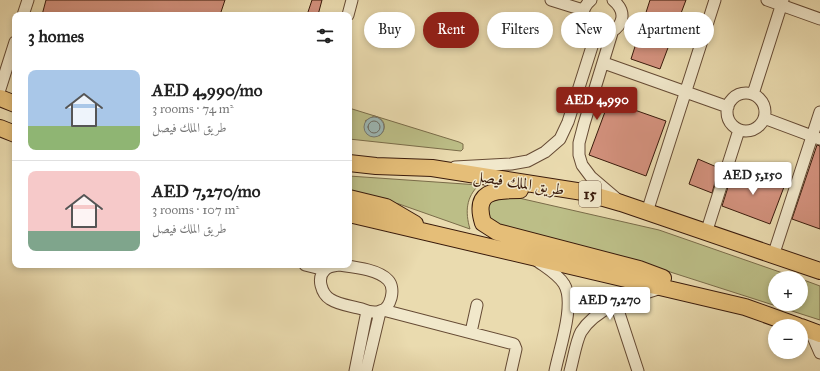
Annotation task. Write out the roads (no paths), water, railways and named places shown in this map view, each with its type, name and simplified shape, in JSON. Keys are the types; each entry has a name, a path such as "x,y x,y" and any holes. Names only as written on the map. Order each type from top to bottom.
{"highway":[{"path":"0,98 12,103"},
{"path":"0,128 12,133"},
{"name":"طريق الملك فيصل","path":"352,162 376,166 432,168 583,192 621,203 820,271"},
{"path":"583,192 499,190 487,194 481,201 480,214 482,223 497,232 640,269 779,319"},
{"path":"352,199 386,207 430,233"},
{"path":"352,215 745,307"}],"street":[{"path":"25,12 28,0"},
{"path":"349,12 352,0"},
{"path":"551,0 583,10 591,0"},
{"path":"613,0 621,12"},
{"path":"616,28 619,24 621,12 626,0"},
{"path":"647,212 715,0"},
{"path":"767,0 782,2 820,19"},
{"path":"753,94 782,2"},
{"path":"432,168 511,164 528,161 545,152 560,139 568,122 592,48"},
{"path":"608,48 579,143 580,155 582,165 591,177 621,203"},
{"path":"0,89 12,51"},
{"path":"604,63 687,91 728,107"},
{"path":"740,94 753,94 763,102 765,108 764,118 756,129 751,131 739,130 730,123 728,118 728,107 730,101 740,94"},
{"path":"773,256 817,137 820,112"},
{"path":"764,118 817,137"},
{"path":"706,233 739,130"},
{"path":"532,257 565,284 568,299 568,316 555,371"},
{"path":"317,268 325,270 331,268"},
{"path":"352,268 382,275 389,281 392,288 389,303 381,311 366,371"},
{"path":"325,270 321,276 321,284 326,296 332,301 367,311 381,311 471,332 514,344 516,349 511,371"},
{"path":"570,371 581,332 596,317 616,304 664,287"},
{"path":"616,304 638,371"},
{"path":"471,332 477,305"},
{"path":"355,371 367,311"},
{"path":"808,331 820,353"}],"water":[{"path":"370,117 378,117 384,123 384,131 378,137 370,137 364,131 364,123"}]}
